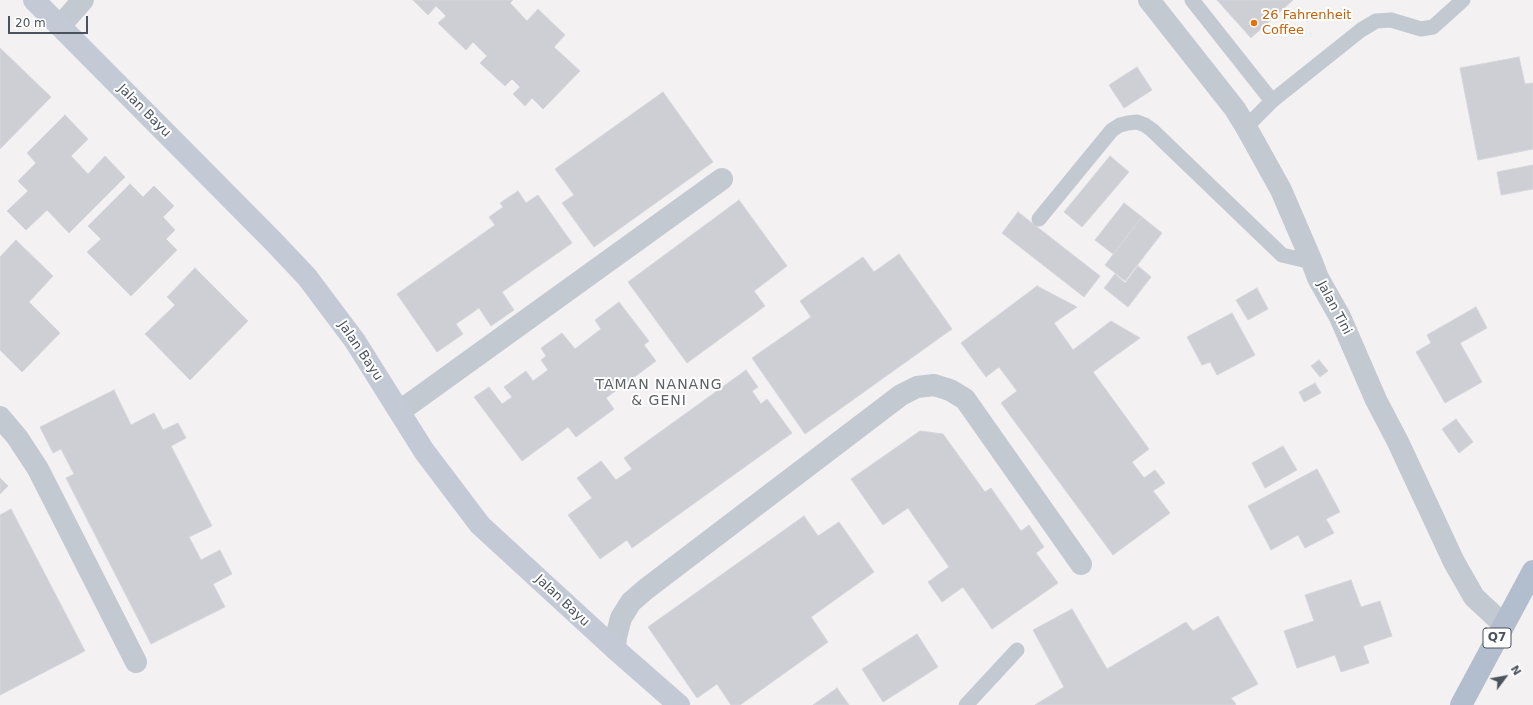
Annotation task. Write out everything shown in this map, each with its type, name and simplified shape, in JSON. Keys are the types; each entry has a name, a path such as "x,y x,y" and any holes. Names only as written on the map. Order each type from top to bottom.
{"main road":[{"name":"Q7","path":"1461,705 1533,571"}],"street":[{"name":"Jalan Bayu","path":"34,0 307,277 355,341 424,451 480,525 615,649 679,705"},
{"path":"60,26 84,0"},
{"name":"Jalan Tini","path":"1149,0 1235,110 1246,127 1281,190 1318,278 1340,317 1376,400 1402,449 1454,562 1474,597 1504,625"},
{"path":"400,411 722,179"},
{"path":"615,649 616,637 621,618 632,602 646,589 901,394 917,387 934,386 950,390 965,399 1082,564"},
{"path":"0,417 17,437 38,469 136,662"}],"lane":[{"path":"1192,0 1272,101"},
{"path":"1246,127 1272,101 1361,30 1376,21 1390,20 1421,29 1433,27 1463,0"},
{"path":"1039,219 1112,130 1128,122 1137,122 1152,130 1282,255 1312,262"},
{"path":"966,705 1017,650"}],"building":[{"path":"413,0 513,0 510,3 527,21 538,9 565,35 554,47 580,71 543,109 532,98 525,106 513,94 520,87 512,79 505,86 480,63 487,56 473,42 466,50 438,23 446,16 436,6 428,15"},
{"path":"1217,0 1293,0 1251,38"},
{"path":"0,48 51,97 0,149"},
{"path":"1519,57 1525,84 1533,83 1533,149 1478,160 1460,68"},
{"path":"1137,67 1152,90 1124,108 1109,85"},
{"path":"663,92 713,162 594,247 562,203 574,195 555,169"},
{"path":"65,115 88,139 71,156 88,174 105,156 125,177 69,233 47,210 26,230 7,211 28,191 18,181 36,163 27,153"},
{"path":"1110,156 1129,172 1082,227 1064,212"},
{"path":"1533,165 1533,189 1501,195 1497,172"},
{"path":"130,184 143,197 154,186 174,206 163,217 175,230 166,239 177,250 131,296 87,252 101,239 88,226"},
{"path":"518,191 526,203 538,195 572,243 502,292 514,310 491,326 479,308 456,324 463,334 437,352 397,294 495,225 489,217 503,207 500,203"},
{"path":"739,200 787,266 754,291 765,306 687,363 628,282"},
{"path":"1124,203 1142,217 1113,254 1095,240"},
{"path":"1018,212 1100,276 1084,297 1002,233"},
{"path":"1142,217 1162,233 1125,281 1105,265"},
{"path":"16,240 53,276 29,302 60,333 22,372 0,350 0,257"},
{"path":"899,254 952,329 805,434 752,358 811,317 800,301 863,257 874,272"},
{"path":"1138,266 1151,277 1128,307 1104,288 1115,274 1125,283"},
{"path":"195,268 248,321 190,380 145,334 175,305 167,297"},
{"path":"1037,286 1077,307 1054,323 1073,350 1111,321 1140,338 1093,372 1149,449 1132,462 1144,478 1155,470 1165,483 1153,491 1170,513 1113,555 1001,403 1017,391 999,367 986,377 961,343"},
{"path":"1257,288 1268,309 1248,320 1236,300"},
{"path":"619,302 649,341 644,345 656,361 606,398 614,409 576,437 568,427 522,461 474,397 489,387 502,404 512,397 504,387 526,371 533,381 548,370 541,360 546,356 541,348 562,333 575,349 601,329 595,320"},
{"path":"1476,307 1487,328 1460,343 1482,382 1445,403 1416,352 1431,343 1427,335"},
{"path":"1232,313 1255,355 1217,375 1210,362 1202,365 1187,337"},
{"path":"1319,360 1328,371 1320,377 1311,366"},
{"path":"746,370 758,387 752,391 761,404 767,399 792,433 632,548 627,540 600,559 568,515 592,498 577,478 601,461 616,480 632,469 624,458"},
{"path":"1315,383 1321,393 1304,402 1299,392"},
{"path":"114,390 131,425 154,413 163,430 178,423 186,438 171,446 212,526 189,537 201,560 220,550 232,574 213,584 225,607 151,644 66,478 74,474 61,449 53,453 40,427"},
{"path":"1456,419 1473,442 1459,453 1442,429"},
{"path":"920,431 943,434 985,492 991,488 1021,531 1029,525 1044,547 1036,553 1058,583 992,629 963,587 942,602 928,582 949,567 908,508 883,525 851,479"},
{"path":"1283,446 1297,470 1265,488 1252,463"},
{"path":"1317,469 1340,512 1326,519 1334,533 1305,548 1298,535 1271,550 1248,506"},
{"path":"0,478 8,486 0,494"},
{"path":"11,509 85,651 0,695 0,515"},
{"path":"804,516 818,536 839,522 874,572 811,617 828,642 740,705 731,705 717,684 697,698 648,627"},
{"path":"1351,580 1361,607 1380,601 1392,636 1363,646 1369,663 1341,672 1335,655 1297,668 1284,631 1314,621 1305,595"},
{"path":"1072,609 1107,669 1186,622 1193,631 1218,616 1258,684 1231,698 1236,704 1235,705 1035,705 1064,687 1033,630"},
{"path":"917,634 938,667 883,702 862,669"},
{"path":"837,688 849,705 813,705"}],"place":[{"name":"26 Fahrenheit Coffee","path":"1254,23"}],"district":[{"name":"TAMAN NANANG & GENI","path":"659,394"}]}
